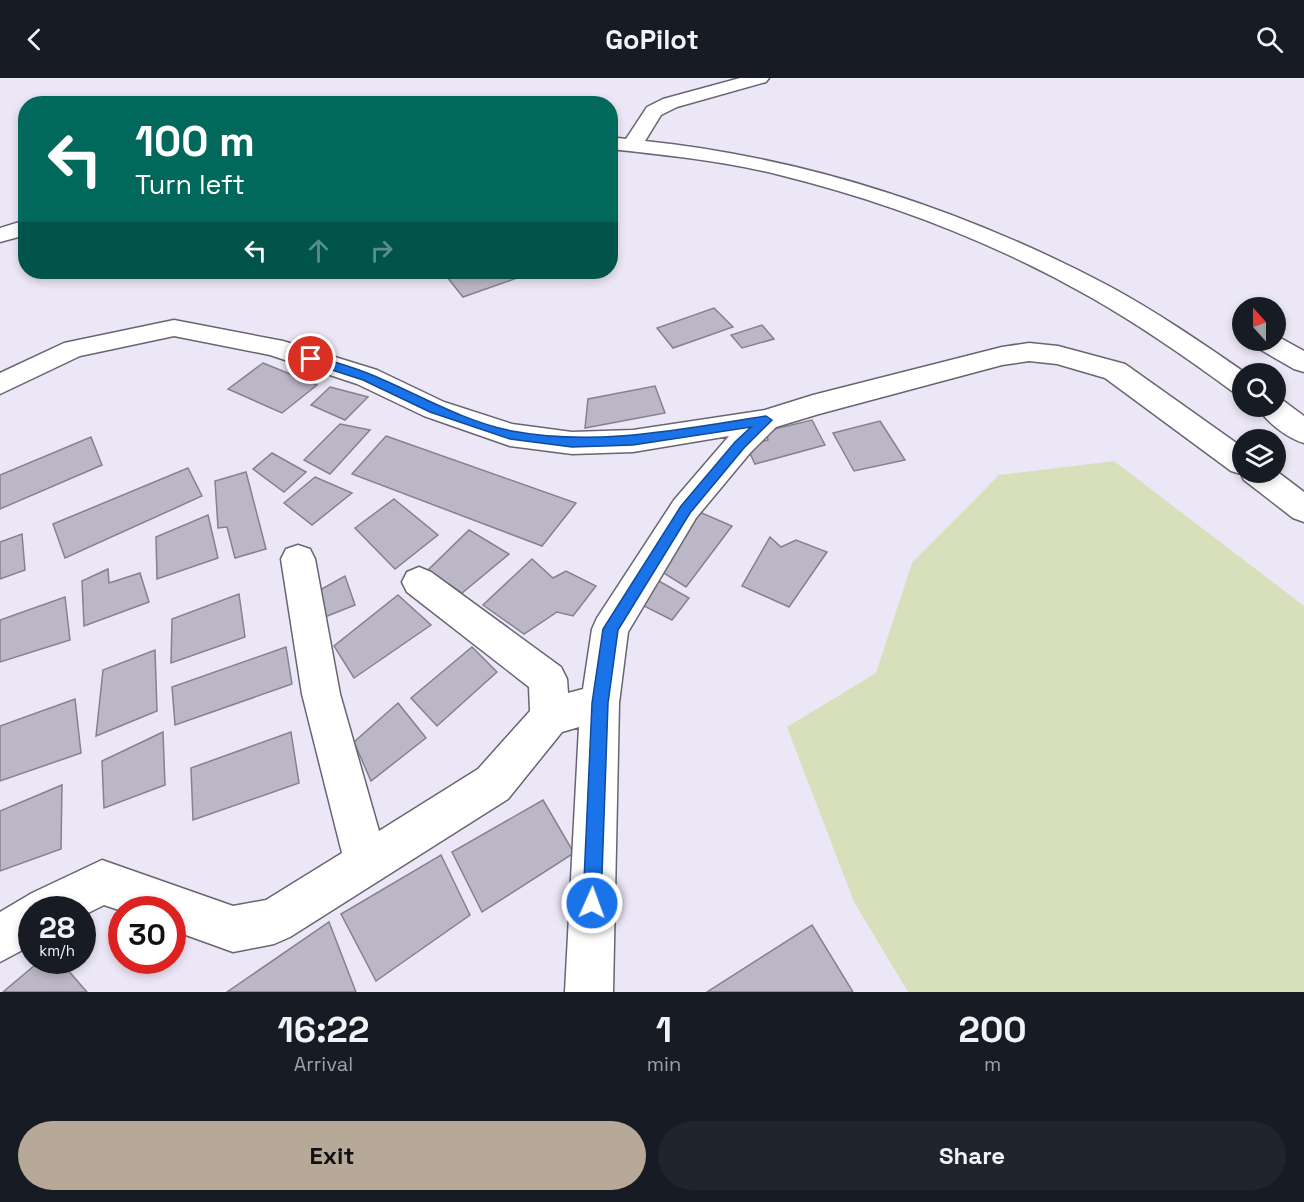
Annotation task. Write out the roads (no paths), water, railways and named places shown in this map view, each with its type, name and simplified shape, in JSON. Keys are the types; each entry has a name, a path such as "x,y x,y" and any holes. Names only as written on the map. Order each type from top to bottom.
{"street":[{"path":"632,145 654,111 670,103 760,78"},
{"path":"618,144 751,162 842,184 927,212 1028,256 1114,300 1165,330 1232,377"},
{"path":"0,235 18,229"},
{"path":"0,384 73,349 174,328 274,347 367,377 434,409 510,435 572,443 633,441 766,420 968,365 1029,352 1058,355 1115,371 1232,456"},
{"path":"1286,339 1304,341"},
{"path":"1283,351 1304,363"},
{"path":"1285,417 1304,432"},
{"path":"589,992 600,703 610,629 685,509 739,445 766,420"},
{"path":"1270,483 1304,508"},
{"path":"298,559 321,694 366,864"},
{"path":"420,582 548,680 550,717"},
{"path":"74,896 102,882 233,929 274,921 493,784 550,717 600,703"},
{"path":"0,939 18,927"}]}
